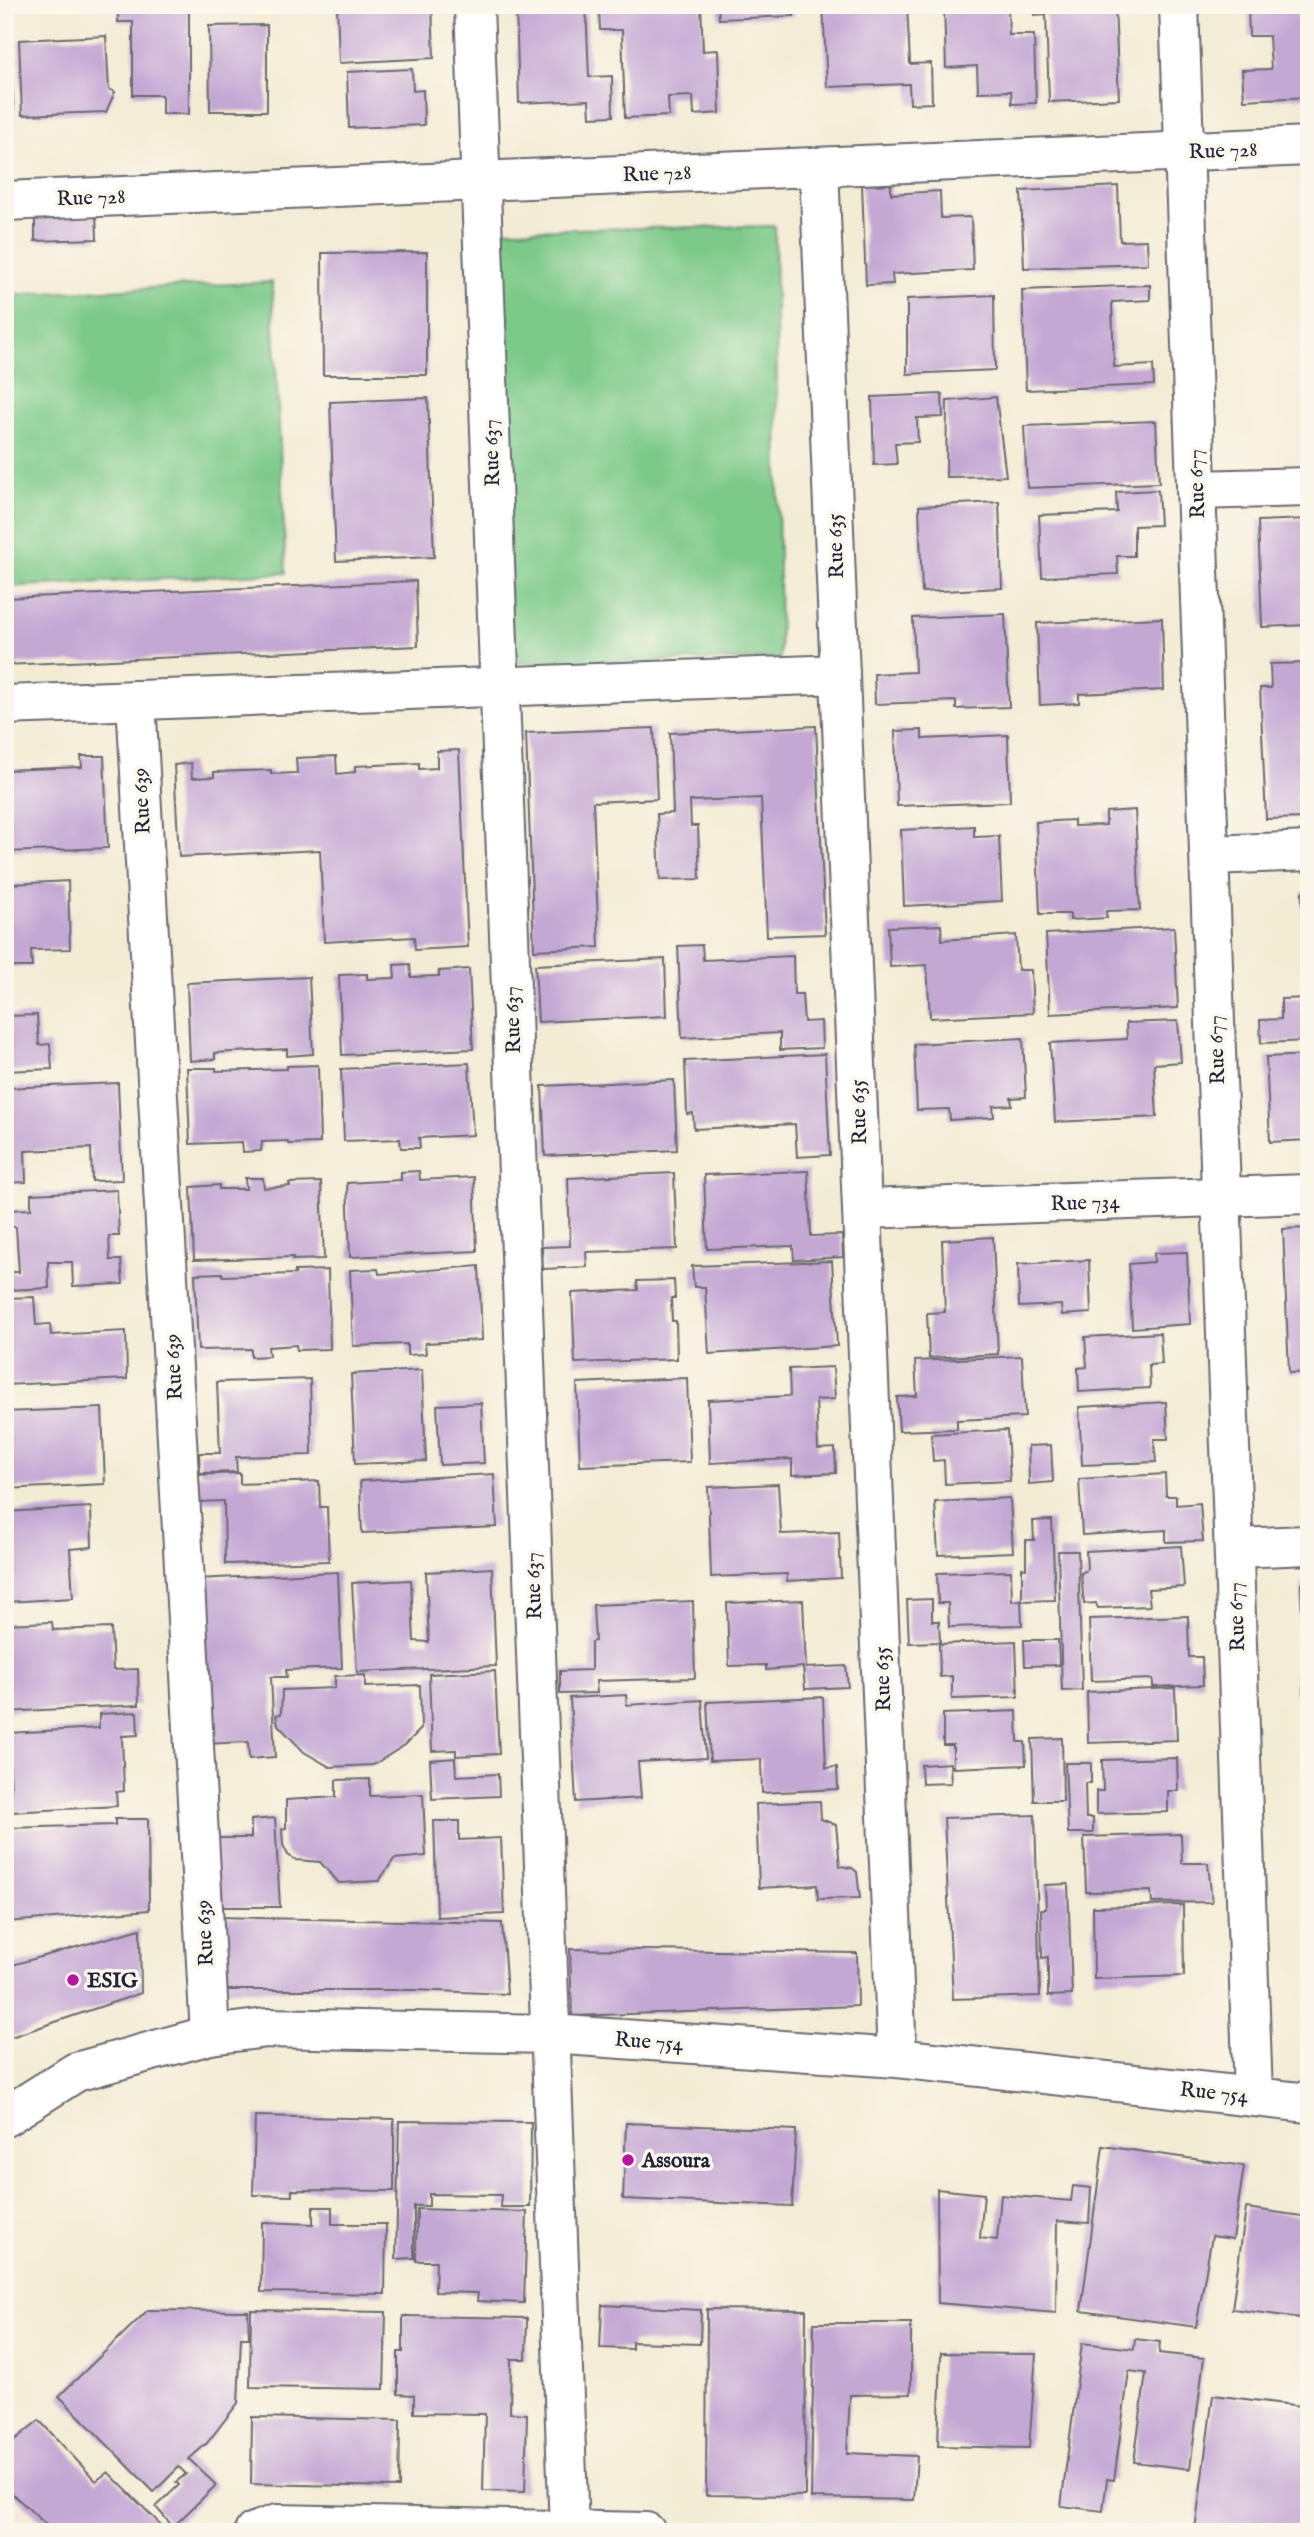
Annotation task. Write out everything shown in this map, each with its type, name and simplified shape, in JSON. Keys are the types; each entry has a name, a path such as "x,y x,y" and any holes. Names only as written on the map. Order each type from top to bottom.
{"street":[{"name":"Rue 637","path":"474,5 569,2530"},
{"name":"Rue 677","path":"1179,5 1253,2096"},
{"name":"Rue 728","path":"5,201 1309,146"},
{"name":"Rue 635","path":"819,167 897,2058"},
{"path":"1196,490 1309,486"},
{"path":"5,705 840,674"},
{"name":"Rue 639","path":"136,700 210,2035"},
{"path":"1210,855 1309,851"},
{"name":"Rue 734","path":"862,1209 1309,1194"},
{"path":"1234,1548 1309,1545"},
{"name":"Rue 754","path":"5,2116 76,2072 210,2035 266,2028 550,2034 897,2058 1309,2104"},
{"path":"254,2532 277,2524 646,2532"}],"green space":[{"path":"775,226 780,659 507,663 502,230"},
{"path":"272,282 286,573 5,587 5,295"}],"building":[{"path":"118,5 189,5 189,114 162,114 162,95 133,95 133,22 118,22"},
{"path":"337,5 432,5 434,58 339,63"},
{"path":"516,5 586,5 589,77 612,76 613,116 590,117 589,100 519,103"},
{"path":"599,5 701,5 703,51 718,50 720,113 694,115 693,96 668,97 669,116 625,118 622,30 600,30"},
{"path":"718,5 794,5 794,16 719,19"},
{"path":"823,5 907,5 910,64 931,63 932,103 910,104 909,84 827,87"},
{"path":"944,5 1008,5 1009,35 1034,35 1036,103 1012,104 1011,91 978,92 977,66 946,68"},
{"path":"1034,5 1115,5 1119,99 1049,102 1046,14 1034,15"},
{"path":"1248,5 1309,5 1309,97 1244,100 1242,70 1271,69 1269,36 1249,36"},
{"path":"267,25 267,111 210,111 209,26"},
{"path":"106,36 109,89 115,92 106,112 22,115 19,40"},
{"path":"412,69 413,91 423,90 424,125 349,128 347,72"},
{"path":"5,79 12,79 15,138 5,138"},
{"path":"891,184 891,194 940,191 941,218 971,217 973,270 892,274 893,284 866,285 862,185"},
{"path":"1118,186 1120,241 1147,240 1148,264 1024,268 1021,191"},
{"path":"96,213 97,239 35,241 35,214"},
{"path":"427,252 427,375 323,375 322,253"},
{"path":"1150,285 1150,300 1112,302 1114,367 1153,365 1154,385 1026,390 1022,290"},
{"path":"994,295 995,370 907,374 907,299"},
{"path":"942,394 943,417 917,418 918,442 895,443 897,464 874,465 872,397"},
{"path":"996,397 1006,476 946,477 947,401"},
{"path":"428,398 434,557 336,561 330,402"},
{"path":"1156,421 1159,483 1027,488 1024,426"},
{"path":"1158,490 1160,525 1134,526 1134,556 1117,556 1118,574 1042,577 1039,515 1117,512 1116,492"},
{"path":"999,502 1002,588 922,592 919,506"},
{"path":"1309,519 1309,625 1262,627 1258,521"},
{"path":"416,581 418,646 5,665 5,598"},
{"path":"1005,614 1009,707 956,709 956,701 875,704 874,674 915,672 913,618"},
{"path":"1162,618 1164,690 1079,694 1079,703 1040,705 1037,623"},
{"path":"1309,663 1309,818 1266,819 1260,688 1271,688 1270,664"},
{"path":"816,726 825,934 767,936 761,798 690,801 691,826 698,826 700,879 660,880 657,814 673,813 670,733"},
{"path":"654,728 657,799 593,802 599,947 534,950 526,733"},
{"path":"922,730 922,739 1008,735 1010,802 897,806 895,731"},
{"path":"459,750 468,947 415,950 414,937 324,942 320,850 179,857 174,765 191,763 192,778 214,777 214,772 271,770 271,774 297,773 296,758 336,756 337,774 355,772 355,766 419,763 419,769 437,768 437,751"},
{"path":"81,756 104,756 108,848 5,852 5,770 82,767"},
{"path":"1135,810 1140,910 1106,911 1107,918 1070,920 1070,914 1040,914 1036,822 1074,820 1074,826 1106,825 1106,812"},
{"path":"974,826 974,837 999,836 1002,901 904,906 901,830"},
{"path":"5,875 11,875 12,884 68,881 70,949 31,950 32,967 5,967"},
{"path":"1302,892 1309,892 1309,986 1305,986"},
{"path":"941,925 942,940 1016,935 1018,970 1031,970 1033,1013 930,1018 927,965 890,967 888,927"},
{"path":"1174,927 1178,1008 1050,1014 1046,934"},
{"path":"702,945 703,960 793,956 794,994 802,994 804,1022 821,1021 822,1048 780,1050 780,1033 682,1038 678,946"},
{"path":"665,959 667,1016 538,1022 535,965"},
{"path":"410,964 411,977 439,976 439,971 469,969 473,1049 342,1055 339,975 367,974 367,979 395,978 394,965"},
{"path":"309,977 313,1054 287,1056 287,1049 215,1053 215,1059 190,1061 187,983"},
{"path":"1309,998 1309,1041 1261,1043 1260,1020 1281,1019 1281,999"},
{"path":"37,1015 39,1045 50,1044 52,1069 5,1071 5,1016"},
{"path":"1178,1021 1181,1062 1154,1064 1157,1117 1055,1122 1050,1043 1127,1039 1126,1023"},
{"path":"1023,1038 1026,1097 1011,1098 1012,1105 993,1106 994,1117 950,1120 949,1109 917,1110 914,1044"},
{"path":"825,1054 830,1155 797,1157 795,1124 694,1129 693,1113 687,1114 685,1061"},
{"path":"1309,1055 1309,1140 1270,1142 1266,1057"},
{"path":"469,1063 473,1135 419,1138 420,1148 401,1148 400,1139 344,1141 341,1069"},
{"path":"318,1065 320,1143 262,1142 261,1151 243,1152 242,1142 190,1144 187,1068 216,1068 216,1071 287,1069 287,1066"},
{"path":"674,1080 677,1150 545,1156 542,1086"},
{"path":"118,1083 122,1180 92,1181 91,1148 25,1151 26,1182 5,1183 5,1088"},
{"path":"419,1171 420,1180 474,1177 477,1251 350,1257 347,1183 401,1180 401,1172"},
{"path":"808,1171 811,1236 842,1235 843,1257 794,1260 793,1246 707,1249 704,1175"},
{"path":"674,1173 677,1249 586,1252 587,1267 543,1269 542,1247 570,1246 568,1178"},
{"path":"245,1178 263,1178 264,1188 290,1186 289,1183 321,1182 324,1259 292,1260 293,1257 194,1260 191,1187 219,1185 219,1189 246,1189"},
{"path":"117,1190 119,1236 109,1236 110,1260 121,1260 123,1284 73,1286 72,1262 48,1262 49,1288 9,1290 9,1272 19,1272 16,1227 9,1227 7,1210 31,1209 31,1194"},
{"path":"1309,1228 1309,1372 1289,1373 1283,1229"},
{"path":"993,1237 998,1354 929,1358 927,1313 945,1312 942,1240"},
{"path":"1187,1252 1190,1324 1132,1328 1129,1264 1154,1262 1154,1253"},
{"path":"1089,1260 1091,1313 1062,1315 1061,1305 1019,1307 1018,1264"},
{"path":"832,1261 837,1346 709,1354 705,1287 694,1287 692,1266"},
{"path":"479,1266 482,1340 425,1343 426,1354 407,1355 407,1344 353,1346 350,1270 378,1269 379,1274"},
{"path":"328,1270 330,1349 297,1350 296,1345 268,1347 269,1356 251,1357 251,1349 198,1350 195,1274 295,1274 295,1271"},
{"path":"674,1280 675,1298 671,1298 672,1321 676,1321 677,1359 575,1363 572,1293 638,1290 637,1281"},
{"path":"34,1297 36,1325 50,1324 51,1335 126,1331 127,1379 5,1385 5,1298"},
{"path":"1160,1333 1162,1364 1149,1365 1150,1388 1079,1392 1078,1368 1087,1367 1085,1337"},
{"path":"1022,1356 1025,1417 957,1420 957,1429 899,1431 897,1397 917,1396 915,1361"},
{"path":"833,1367 835,1399 816,1400 818,1449 835,1448 836,1473 792,1475 792,1459 710,1463 708,1400 790,1396 789,1369"},
{"path":"422,1370 426,1461 355,1464 351,1374"},
{"path":"687,1378 690,1462 580,1466 577,1383"},
{"path":"310,1379 312,1455 236,1457 237,1472 200,1473 199,1453 220,1453 217,1382"},
{"path":"1166,1402 1168,1439 1154,1439 1156,1462 1082,1465 1079,1407"},
{"path":"481,1403 484,1463 440,1465 437,1405"},
{"path":"102,1408 105,1484 5,1489 5,1412"},
{"path":"1007,1430 1010,1481 945,1484 944,1460 933,1461 931,1434"},
{"path":"1051,1445 1053,1482 1029,1484 1028,1446"},
{"path":"240,1473 240,1484 319,1481 320,1507 327,1507 329,1561 225,1564 224,1501 197,1502 195,1475"},
{"path":"494,1474 497,1527 362,1533 360,1481"},
{"path":"1165,1474 1166,1496 1176,1496 1176,1505 1200,1503 1203,1541 1166,1542 1166,1530 1082,1535 1079,1479"},
{"path":"778,1484 781,1534 839,1532 841,1578 787,1581 787,1574 711,1577 708,1487"},
{"path":"1010,1498 1013,1552 938,1555 935,1502"},
{"path":"91,1507 92,1547 70,1549 73,1598 7,1602 5,1512"},
{"path":"1052,1520 1055,1600 1022,1601 1022,1568 1026,1569 1026,1540 1034,1540 1033,1521"},
{"path":"1181,1546 1184,1587 1148,1589 1150,1606 1098,1608 1096,1603 1084,1604 1081,1573 1087,1570 1086,1551"},
{"path":"1058,1551 1078,1551 1082,1690 1062,1691"},
{"path":"492,1568 496,1666 357,1672 352,1583 411,1580 414,1641 429,1642 426,1572"},
{"path":"1011,1571 1012,1601 1021,1600 1022,1625 949,1627 948,1603 938,1603 937,1573"},
{"path":"338,1572 342,1668 286,1670 287,1677 271,1677 275,1757 249,1759 248,1742 203,1744 196,1579"},
{"path":"1301,1583 1309,1583 1309,1777 1306,1777"},
{"path":"932,1599 932,1621 939,1621 940,1642 909,1643 907,1600"},
{"path":"803,1600 806,1668 846,1666 848,1687 805,1689 803,1667 766,1670 766,1665 729,1666 727,1603"},
{"path":"693,1601 695,1678 596,1681 597,1693 560,1694 560,1671 591,1670 591,1642 595,1641 593,1605"},
{"path":"1188,1616 1189,1657 1202,1657 1203,1685 1153,1687 1153,1679 1091,1681 1089,1619"},
{"path":"52,1622 53,1630 111,1628 113,1670 138,1669 139,1705 5,1712 5,1624"},
{"path":"1024,1640 1058,1640 1059,1665 1025,1666"},
{"path":"1016,1641 1018,1697 952,1699 952,1676 940,1677 939,1644"},
{"path":"495,1671 499,1754 456,1756 456,1750 432,1751 429,1674"},
{"path":"365,1675 365,1687 420,1685 421,1729 405,1745 373,1765 330,1767 304,1752 278,1725 276,1715 281,1714 282,1690 335,1688 335,1676"},
{"path":"1175,1688 1177,1740 1088,1743 1087,1692"},
{"path":"626,1695 627,1705 702,1700 706,1758 638,1762 641,1798 576,1802 570,1698"},
{"path":"823,1697 826,1768 837,1767 838,1789 762,1793 761,1759 710,1761 707,1702"},
{"path":"1017,1711 1018,1742 1025,1742 1026,1765 953,1768 953,1745 943,1745 943,1714"},
{"path":"137,1712 138,1735 122,1736 124,1791 116,1792 117,1806 12,1812 8,1733 99,1728 99,1714"},
{"path":"1062,1738 1063,1801 1034,1801 1032,1739"},
{"path":"455,1758 456,1776 498,1774 499,1796 432,1799 430,1760"},
{"path":"1177,1758 1178,1791 1168,1791 1168,1812 1096,1814 1096,1791 1103,1791 1102,1760"},
{"path":"950,1763 951,1783 922,1784 921,1765"},
{"path":"1065,1763 1091,1763 1091,1783 1085,1783 1086,1818 1093,1818 1093,1833 1068,1833"},
{"path":"370,1779 370,1796 423,1794 426,1856 394,1859 379,1881 339,1883 320,1862 296,1860 288,1855 283,1845 282,1829 286,1828 286,1800 336,1797 336,1780"},
{"path":"820,1801 821,1819 836,1825 840,1866 852,1868 857,1872 860,1898 818,1899 817,1885 759,1888 756,1804"},
{"path":"1035,1815 1040,1996 953,1999 944,1818"},
{"path":"275,1818 280,1907 210,1907 209,1838 251,1838 251,1820"},
{"path":"115,1819 148,1819 149,1910 7,1922 6,1828 115,1825"},
{"path":"434,1821 459,1821 459,1840 501,1838 504,1914 437,1917"},
{"path":"1181,1834 1182,1863 1208,1863 1212,1902 1152,1903 1151,1891 1086,1892 1084,1837"},
{"path":"1068,1884 1072,1995 1048,1996 1048,1957 1042,1958 1041,1909 1046,1909 1045,1885"},
{"path":"1183,1905 1184,1976 1094,1979 1093,1907"},
{"path":"216,1917 502,1923 507,1994 414,1990 218,1990"},
{"name":"ESIG","path":"140,1929 141,1993 5,2039 5,1967"},
{"path":"570,1949 857,1953 858,2006 572,2016"},
{"path":"255,2116 394,2119 394,2191 292,2190 292,2196 253,2195"},
{"path":"399,2121 531,2122 530,2207 500,2207 501,2195 429,2194 429,2206 414,2206 414,2258 396,2259"},
{"path":"626,2123 796,2130 792,2206 623,2199"},
{"path":"1103,2146 1244,2166 1233,2239 1212,2236 1196,2327 1081,2311"},
{"path":"1073,2186 1091,2188 1089,2223 1057,2221 1056,2313 938,2303 937,2189 984,2194 980,2238 997,2240 1001,2195 1071,2201"},
{"path":"313,2207 332,2207 332,2224 386,2224 385,2294 261,2292 262,2222 313,2224"},
{"path":"1246,2208 1309,2217 1309,2319 1232,2309"},
{"path":"417,2209 527,2212 524,2303 477,2301 478,2293 435,2292 436,2261 416,2261"},
{"path":"602,2305 701,2310 700,2344 632,2342 632,2349 600,2348"},
{"path":"707,2309 806,2310 805,2496 706,2495"},
{"path":"148,2310 248,2311 249,2338 241,2338 238,2403 207,2443 189,2459 216,2485 173,2527 156,2507 179,2485 176,2482 186,2474 179,2467 154,2492 59,2396"},
{"path":"251,2310 386,2312 384,2389 250,2387"},
{"path":"403,2316 527,2318 526,2359 511,2359 510,2413 527,2414 525,2492 483,2491 485,2414 414,2413 414,2395 398,2394 398,2352 403,2352"},
{"path":"814,2323 911,2323 911,2394 850,2395 847,2453 917,2456 914,2500 811,2498"},
{"path":"1135,2339 1160,2342 1159,2353 1204,2358 1190,2469 1134,2462 1146,2373 1129,2371 1114,2480 1107,2479 1103,2511 1061,2506 1082,2343 1134,2349"},
{"path":"941,2353 1036,2354 1029,2448 938,2446"},
{"path":"1213,2395 1309,2407 1309,2532 1195,2530"},
{"path":"252,2417 400,2420 399,2487 251,2484"},
{"path":"39,2420 96,2481 108,2472 168,2532 54,2532 5,2487 5,2448"}],"place":[{"name":"ESIG","path":"73,1980"},
{"name":"Assoura","path":"628,2160"}]}
